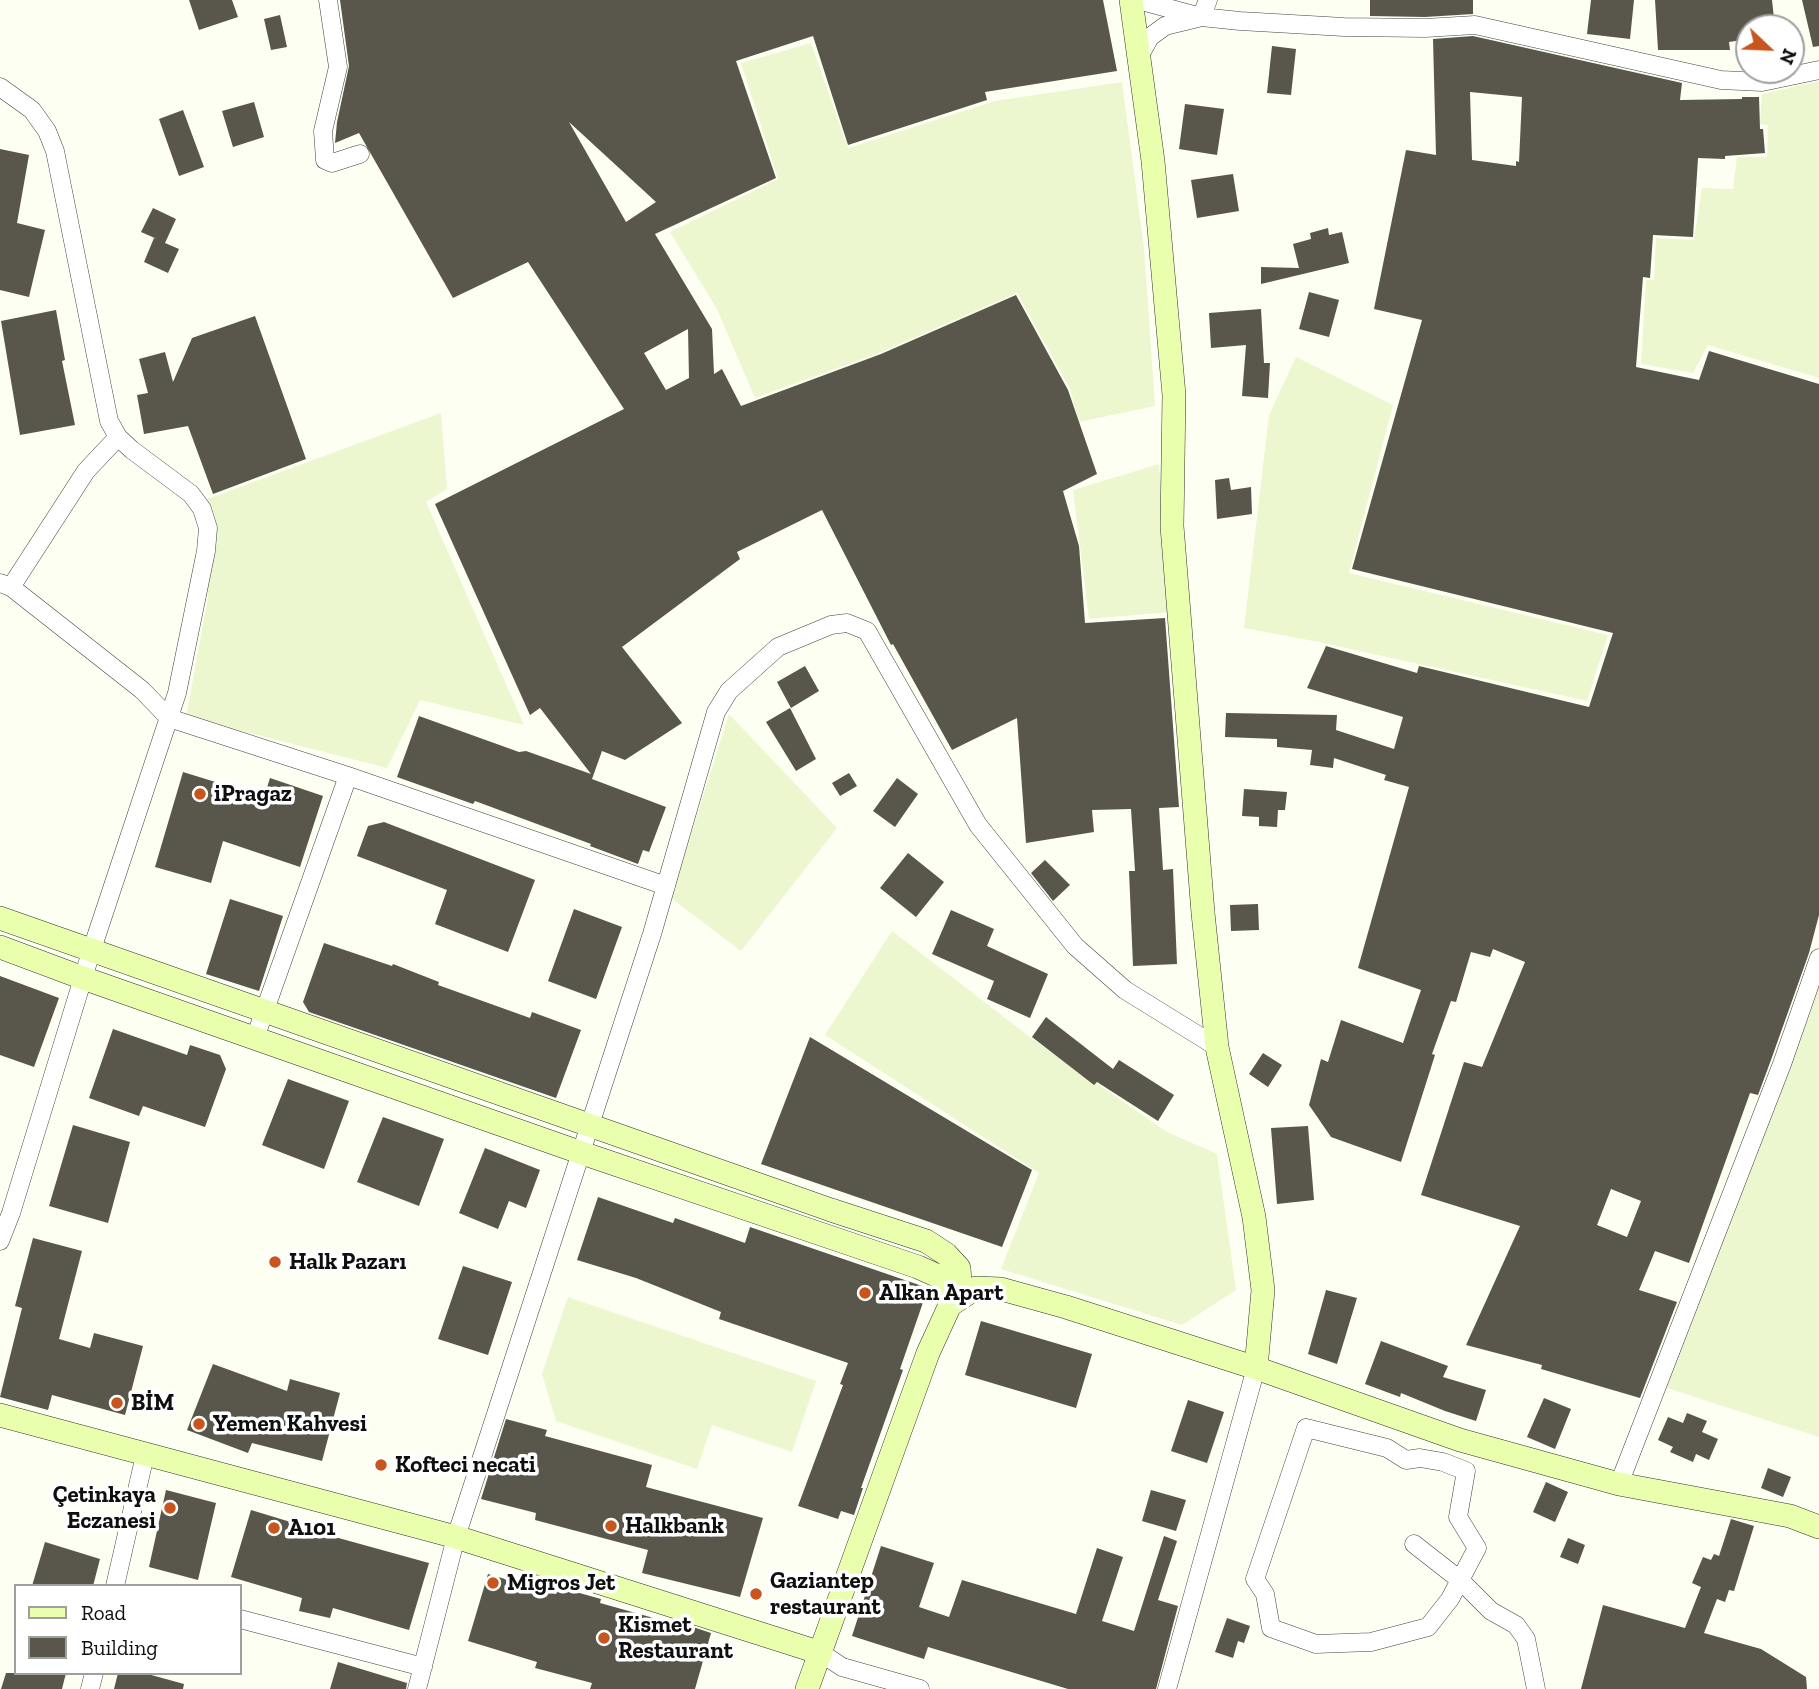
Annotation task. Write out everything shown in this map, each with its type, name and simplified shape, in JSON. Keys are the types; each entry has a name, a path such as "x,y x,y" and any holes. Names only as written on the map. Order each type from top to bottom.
{"street":[{"path":"328,0 338,66 323,131 325,160 332,163 360,154"},
{"path":"1131,0 1153,161 1174,395 1172,526 1203,913 1217,1047 1254,1217 1263,1290 1256,1368 1167,1689"},
{"path":"1138,0 1201,18 1344,27 1425,28 1475,25 1721,79 1762,82 1819,70"},
{"path":"1201,18 1208,0"},
{"path":"1139,57 1150,37 1165,26 1201,18"},
{"path":"0,87 32,110 47,131 55,151 109,421 118,437 191,494 202,509 208,528 206,551 180,680 169,718 0,1241"},
{"path":"118,437 86,471 6,585 142,690 169,718 348,776 666,886"},
{"path":"417,1689 456,1536 582,1153 666,886 716,712 729,691 778,647 831,625 847,623 867,631 978,825 1075,946 1125,990 1217,1047"},
{"path":"255,1038 348,776"},
{"path":"0,918 926,1241 946,1254 959,1268 961,1297"},
{"path":"0,947 582,1153 918,1267 939,1276 961,1297"},
{"path":"1619,1484 1777,1077 1819,958"},
{"path":"807,1689 928,1353 950,1306 976,1288 1001,1289 1066,1307 1256,1368 1460,1440 1619,1484 1790,1516 1819,1527"},
{"path":"0,1415 456,1536 821,1653 842,1667 920,1689"},
{"path":"1306,1428 1387,1448 1406,1460 1420,1458 1443,1462 1466,1471 1458,1517 1477,1548 1460,1580 1450,1599 1428,1627 1371,1642 1316,1644 1271,1628 1265,1594 1255,1579 1306,1428"},
{"path":"116,1584 145,1455"},
{"path":"1414,1544 1460,1580 1491,1611 1516,1625 1525,1639 1536,1689"},
{"path":"242,1620 424,1667"}],"green space":[{"path":"811,43 848,148 995,101 1122,82 1144,248 1155,406 1079,422 1070,389 1017,293 879,353 755,398 717,309 670,232 778,179 741,63"},
{"path":"1819,81 1819,378 1708,345 1693,373 1641,364 1646,280 1654,280 1656,238 1694,240 1702,188 1733,189 1737,157 1767,157 1768,125 1760,124 1762,94"},
{"path":"1296,357 1393,405 1349,573 1608,635 1587,701 1244,628 1269,415"},
{"path":"441,413 447,489 426,502 524,725 420,700 387,768 186,717 208,597 199,502"},
{"path":"1159,464 1171,612 1089,619 1073,490"},
{"path":"729,714 837,828 741,951 671,898"},
{"path":"892,931 1030,1037 1167,1132 1217,1154 1236,1290 1182,1325 1001,1269 1039,1173 825,1035"},
{"path":"1819,976 1819,1437 1664,1387"},
{"path":"568,1297 816,1381 792,1452 712,1425 697,1469 556,1421 542,1374"}],"building":[{"path":"189,0 232,0 238,17 199,30"},
{"path":"340,0 1103,0 1117,71 985,92 987,100 848,145 813,36 736,61 776,178 655,234 712,329 714,374 722,369 741,406 881,354 1016,295 1068,390 1097,474 1063,491 1079,546 1085,623 1165,618 1179,807 1159,808 1163,870 1173,869 1177,964 1133,966 1129,871 1135,871 1131,809 1092,810 1094,832 1026,843 1017,718 952,750 893,644 891,645 822,510 737,552 740,559 622,647 682,723 625,760 602,751 592,779 666,807 649,852 643,850 638,864 475,801 473,804 397,777 419,716 519,752 526,751 591,774 540,708 530,715 435,504 624,409 528,262 453,298 359,133 335,143 349,66","holes":["569,122 656,202 626,222","688,329 689,378 666,390 644,353"]},
{"path":"1370,0 1473,0 1473,14 1370,16"},
{"path":"1591,0 1634,0 1630,39 1587,34"},
{"path":"1655,0 1772,0 1774,14 1735,14 1735,41 1729,42 1730,50 1658,50"},
{"path":"1802,0 1819,0 1819,46 1813,47"},
{"path":"280,15 287,47 271,50 264,19"},
{"path":"1473,36 1682,83 1680,100 1759,97 1760,129 1763,129 1765,153 1725,156 1725,159 1698,158 1693,237 1653,235 1650,278 1643,277 1636,367 1699,380 1709,351 1819,384 1819,915 1809,953 1758,1095 1750,1093 1689,1263 1655,1251 1639,1290 1677,1302 1640,1398 1541,1369 1542,1365 1466,1345 1520,1226 1421,1195 1464,1062 1482,1067 1525,962 1493,949 1490,957 1471,952 1456,1002 1451,1001 1432,1054 1435,1055 1401,1162 1331,1137 1309,1105 1321,1059 1328,1062 1341,1020 1403,1043 1421,990 1358,968 1409,787 1384,780 1386,775 1334,758 1333,768 1310,765 1312,750 1277,747 1277,739 1225,737 1226,713 1337,715 1336,730 1394,749 1403,717 1307,688 1326,646 1417,673 1419,666 1589,707 1613,633 1352,569 1422,320 1374,309 1406,150 1436,155 1433,39","holes":["1470,92 1522,97 1519,162 1516,161 1516,166 1472,160","1611,1189 1641,1201 1627,1237 1597,1225"]},
{"path":"1272,46 1296,49 1291,95 1267,93"},
{"path":"254,102 264,137 233,147 222,111"},
{"path":"1185,104 1224,109 1217,155 1179,149"},
{"path":"183,110 204,167 179,176 159,119"},
{"path":"0,149 29,155 17,223 45,230 29,297 0,290"},
{"path":"1233,174 1239,211 1197,218 1191,180"},
{"path":"153,208 176,219 165,243 179,249 168,273 144,262 154,238 157,239 141,232"},
{"path":"1328,228 1329,235 1342,232 1349,263 1261,284 1261,267 1299,268 1293,244 1311,239 1310,233"},
{"path":"1309,292 1339,300 1329,337 1299,329"},
{"path":"1261,309 1264,363 1270,363 1268,398 1242,396 1246,345 1211,348 1209,313"},
{"path":"56,310 65,360 62,361 75,425 20,435 1,321"},
{"path":"255,316 306,459 213,494 188,426 144,434 137,395 148,393 139,359 165,352 173,382 192,338"},
{"path":"1229,478 1231,490 1251,487 1252,514 1217,519 1215,480"},
{"path":"805,666 819,691 791,708 777,682"},
{"path":"790,708 816,759 796,771 766,722"},
{"path":"183,772 264,797 270,778 323,796 300,867 223,841 211,883 155,867"},
{"path":"849,773 857,786 840,796 832,783"},
{"path":"897,778 918,794 895,827 873,811"},
{"path":"1244,789 1287,792 1285,810 1278,810 1277,827 1259,826 1259,817 1242,816"},
{"path":"384,822 535,880 508,952 435,924 447,890 357,856 368,826"},
{"path":"908,853 944,882 916,917 880,888"},
{"path":"1045,860 1070,885 1053,901 1031,873"},
{"path":"230,899 283,916 259,991 206,974"},
{"path":"1258,904 1259,930 1231,931 1230,905"},
{"path":"574,909 622,927 596,999 548,981"},
{"path":"951,910 994,929 987,946 1048,974 1030,1018 987,999 994,981 932,954"},
{"path":"324,943 392,966 393,964 439,982 438,985 530,1018 532,1012 581,1030 556,1098 309,1012 303,1002"},
{"path":"0,976 59,998 34,1067 0,1055"},
{"path":"1046,1017 1113,1069 1119,1060 1174,1095 1158,1121 1097,1082 1094,1085 1032,1037"},
{"path":"113,1029 187,1055 190,1045 220,1055 226,1069 205,1127 143,1106 139,1116 89,1098"},
{"path":"810,1037 1032,1170 1002,1247 761,1164"},
{"path":"1263,1053 1282,1065 1268,1087 1249,1074"},
{"path":"288,1079 349,1101 324,1169 262,1145"},
{"path":"383,1117 444,1139 419,1206 357,1182"},
{"path":"73,1125 130,1142 108,1223 49,1206"},
{"path":"1308,1126 1314,1200 1277,1204 1271,1128"},
{"path":"485,1148 540,1170 526,1208 509,1201 498,1229 459,1213"},
{"path":"598,1197 673,1223 675,1218 745,1243 750,1227 928,1288 854,1515 841,1511 838,1519 798,1506 843,1385 840,1384 848,1363 719,1319 721,1312 636,1278 577,1260"},
{"path":"33,1238 82,1251 59,1339 90,1348 94,1333 143,1346 125,1415 52,1395 48,1410 0,1397 22,1308 15,1306"},
{"path":"463,1266 512,1282 488,1355 438,1339"},
{"path":"1326,1290 1357,1298 1337,1364 1308,1354"},
{"path":"981,1321 1092,1354 1076,1408 965,1375"},
{"path":"1381,1341 1448,1366 1443,1377 1486,1390 1476,1421 1401,1393 1400,1397 1365,1384"},
{"path":"213,1364 287,1391 290,1379 340,1393 322,1461 252,1443 248,1453 187,1430"},
{"path":"1544,1398 1571,1409 1555,1449 1527,1437"},
{"path":"1188,1400 1224,1412 1207,1463 1171,1451"},
{"path":"1687,1413 1707,1421 1702,1432 1718,1439 1709,1460 1696,1454 1693,1462 1670,1452 1673,1447 1658,1440 1668,1417 1683,1423"},
{"path":"506,1419 547,1430 545,1436 652,1465 646,1487 763,1518 740,1597 642,1573 648,1550 535,1520 536,1513 481,1499"},
{"path":"1768,1468 1791,1477 1783,1497 1761,1488"},
{"path":"1546,1482 1568,1492 1555,1522 1533,1512"},
{"path":"166,1490 216,1503 198,1580 149,1567"},
{"path":"1151,1490 1186,1500 1176,1531 1142,1521"},
{"path":"251,1510 307,1527 306,1529 429,1563 409,1630 333,1608 330,1618 299,1611 302,1598 231,1577"},
{"path":"1731,1519 1754,1526 1734,1591 1729,1590 1725,1602 1717,1599 1704,1633 1761,1649 1806,1677 1807,1689 1581,1689 1603,1605 1685,1628 1701,1587 1692,1583 1703,1557 1711,1560 1714,1554 1719,1556"},
{"path":"1164,1536 1177,1541 1158,1600 1178,1606 1156,1689 1068,1689 928,1647 924,1659 852,1636 881,1546 934,1563 919,1607 949,1617 962,1580 1076,1614 1097,1548 1123,1557 1102,1621 1134,1631"},
{"path":"1568,1538 1585,1545 1578,1564 1560,1557"},
{"path":"45,1542 100,1559 94,1584 33,1584"},
{"path":"488,1574 556,1594 558,1587 601,1599 600,1603 668,1622 669,1619 711,1633 695,1689 590,1689 592,1683 535,1668 537,1662 468,1641"},
{"path":"1227,1618 1250,1626 1244,1643 1238,1641 1233,1658 1215,1652"},
{"path":"338,1662 407,1683 406,1689 330,1689"},
{"path":"6,1673 66,1675 62,1689 1,1689"},
{"path":"118,1675 151,1675 184,1684 183,1689 114,1689"}],"place":[{"name":"iPragaz","path":"200,794"},
{"name":"Halk Pazarı","path":"275,1262"},
{"name":"Alkan Apart","path":"865,1293"},
{"name":"BİM","path":"117,1403"},
{"name":"Yemen Kahvesi","path":"199,1424"},
{"name":"Kofteci necati","path":"381,1465"},
{"name":"Çetinkaya Eczanesi","path":"170,1508"},
{"name":"Halkbank","path":"611,1526"},
{"name":"A101","path":"274,1528"},
{"name":"Migros Jet","path":"493,1583"},
{"name":"Gaziantep restaurant","path":"756,1594"},
{"name":"Kismet Restaurant","path":"604,1638"}]}
